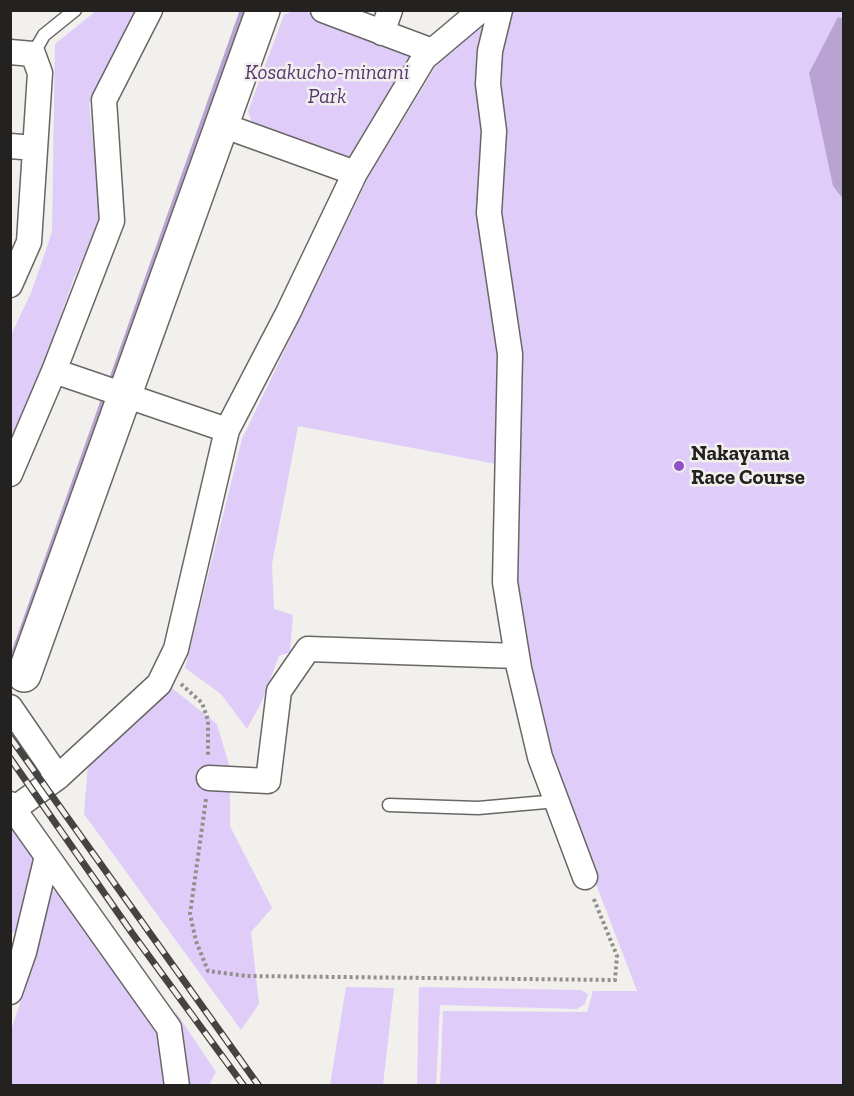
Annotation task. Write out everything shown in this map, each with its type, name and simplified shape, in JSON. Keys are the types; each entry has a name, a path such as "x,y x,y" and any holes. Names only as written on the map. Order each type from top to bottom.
{"street":[{"path":"10,474 54,371 112,221 104,100 150,10"},
{"path":"17,687 263,10"},
{"path":"323,10 386,22 432,51"},
{"path":"177,1086 169,1028 12,806 58,777 159,684 176,649 227,430 288,314 355,173 424,58 481,10"},
{"path":"500,10 489,62 488,84 494,131 489,213 510,354 505,582 517,656 540,757 585,877"},
{"path":"10,285 20,241 35,148 40,73 22,53"},
{"path":"222,125 355,173"},
{"path":"10,146 35,148"},
{"path":"54,371 227,430"},
{"path":"209,778 268,781 279,691 308,649 517,656"},
{"path":"10,707 58,777"},
{"path":"10,992 17,949 47,855"}],"lane":[{"path":"22,53 75,10"},
{"path":"389,806 478,808 556,801"}],"path":[{"path":"165,671 202,702 208,720 209,778 190,914 196,941 208,971 247,976 615,980 617,956 585,877"}],"green space":[{"path":"96,11 139,11 89,103 101,219 74,278 42,369 11,447 11,335 31,293 52,232 55,44"},
{"name":"Kosakucho-minami Park","path":"293,11 304,11 419,52 354,163 252,123 248,111 284,15"},
{"name":"Nakayama Race Course","path":"507,11 843,11 843,1085 440,1086 443,1011 587,1012 593,991 637,991 551,766 513,579 497,210 494,83"},
{"path":"491,12 501,354 496,464 298,426 272,564 274,609 293,615 290,652 279,656 262,701 247,729 221,694 185,668 242,439 369,176 439,61"},
{"path":"172,688 217,724 230,768 230,826 272,908 251,932 259,1004 241,1030 84,814 88,763"},
{"path":"10,821 36,857 21,929 11,933"},
{"path":"51,889 63,896 157,1021 165,1085 11,1086 11,1030 35,960"},
{"path":"346,987 394,988 383,1085 330,1085"},
{"path":"419,987 581,990 588,994 585,1004 577,1009 440,1005 436,1085 417,1086"},
{"path":"176,1012 216,1072 209,1085 188,1085 185,1080"}],"shaded area":[{"path":"838,17 844,19 843,199 833,186 809,73"}],"waterway":[{"path":"110,385 243,10"},
{"path":"11,662 106,394"}],"railway":[{"path":"10,737 259,1086"},
{"path":"10,758 132,933 244,1086"}],"place":[{"name":"Nakayama Race Course","path":"679,466"}]}
